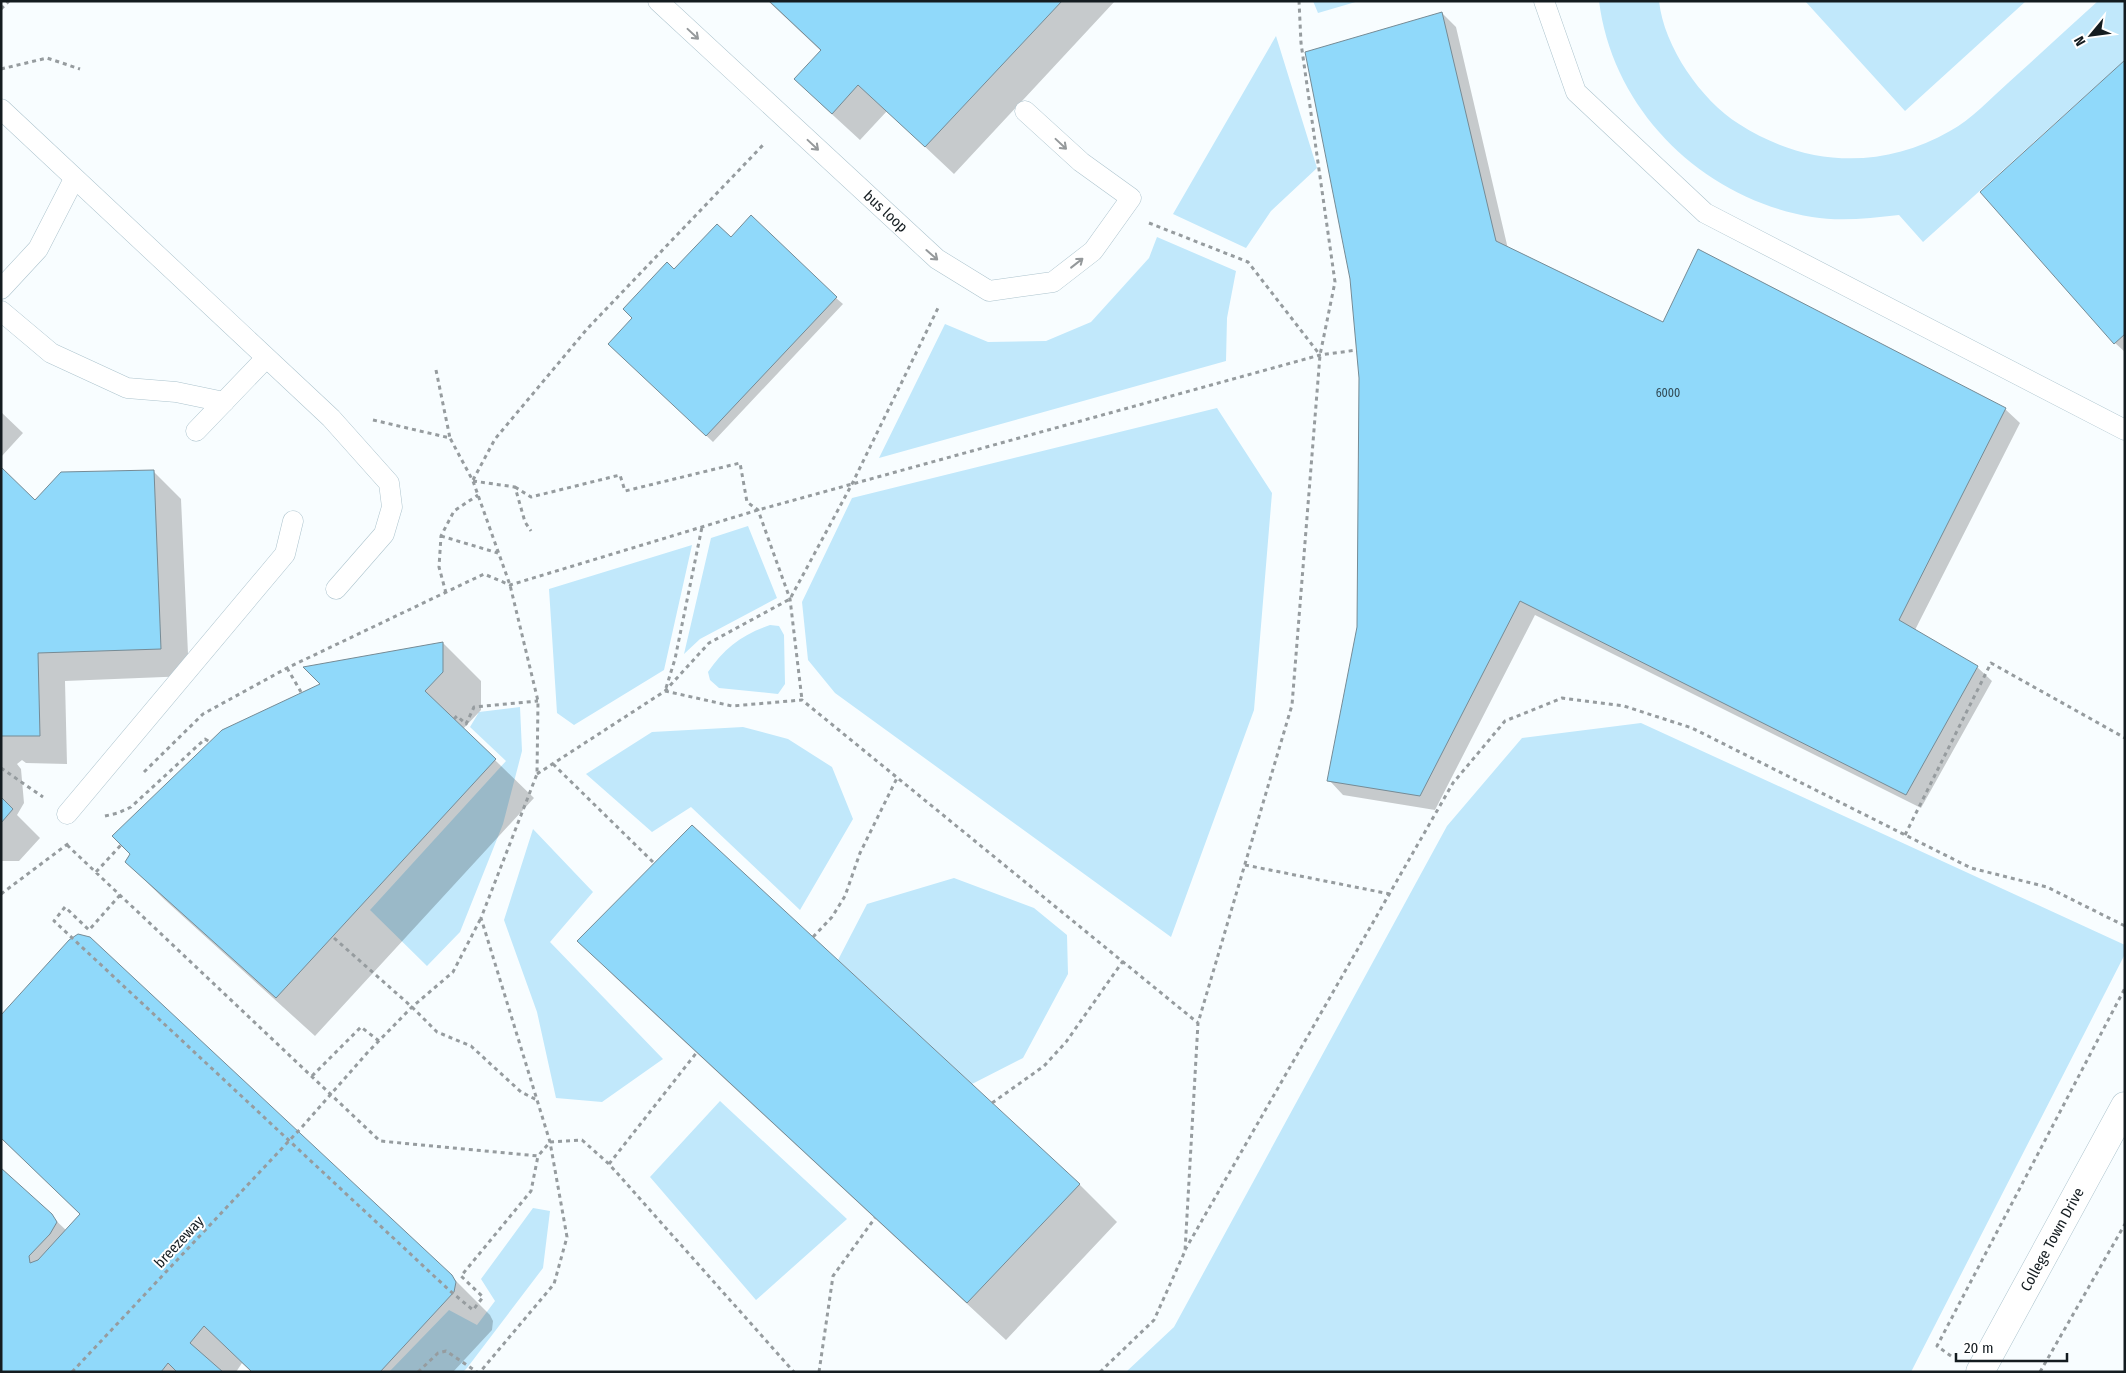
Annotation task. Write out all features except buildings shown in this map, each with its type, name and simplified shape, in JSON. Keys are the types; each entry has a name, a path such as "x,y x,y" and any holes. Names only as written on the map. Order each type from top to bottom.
{"street":[{"name":"College Town Drive","path":"1980,1372 2125,1106"}],"lane":[{"name":"bus loop","path":"658,1 937,259 989,291 1054,282 1092,251 1131,198"},
{"path":"1544,1 1576,92 1704,213 2125,430"},
{"path":"1,110 331,418 389,483 392,507 384,534 336,589"},
{"path":"1025,110 1080,162 1131,198"},
{"path":"1,289 38,249 74,179"},
{"path":"1,311 50,353 127,388 176,392 224,402"},
{"path":"196,431 266,358"},
{"path":"68,814 285,554 292,521"}],"path":[{"path":"1,10 9,1"},
{"path":"1185,1251 1198,1023 1292,705 1320,355 1335,282 1301,43 1299,1"},
{"path":"1,69 47,58 80,70"},
{"path":"762,145 587,329 495,440 473,480 514,487 530,497 620,475 625,491 740,463 747,502 758,510 790,599 802,700 1198,1023"},
{"path":"1131,198 1149,224 1248,262 1320,355"},
{"path":"536,774 665,691 709,643 790,599 852,484 938,308"},
{"path":"140,776 203,714 288,668 484,574 510,585 758,510 1320,355 1357,350"},
{"name":"breezeway","path":"72,1372 290,1140 378,1042 412,1007 453,972 481,918 536,774 538,701 510,585 473,480 450,438 436,370"},
{"path":"331,418 373,420 450,438"},
{"path":"514,487 525,522 531,531"},
{"path":"446,593 439,567 441,536 454,511 478,495"},
{"path":"665,691 675,658 702,527"},
{"path":"441,536 498,554"},
{"path":"1906,835 1991,663 2125,738"},
{"path":"288,668 301,692"},
{"path":"665,691 732,706 802,700"},
{"path":"1100,1372 1154,1320 1185,1251 1453,783 1505,721 1562,698 1624,706 1692,728 1970,868 2047,887 2125,926"},
{"path":"454,719 457,716 466,724 474,707 538,701"},
{"path":"104,810 97,817 118,813 131,807 205,739 210,742"},
{"path":"553,764 654,863"},
{"path":"813,937 832,917 845,896 860,854 897,778"},
{"path":"1,894 73,839"},
{"path":"67,845 380,1141 538,1156"},
{"path":"96,872 121,845"},
{"path":"1245,865 1390,894"},
{"path":"120,895 89,930 65,907 54,921 449,1290 473,1310 483,1297 461,1276 531,1191 538,1156 550,1142 582,1140 610,1164 794,1372"},
{"path":"418,1372 438,1354 446,1351 478,1372 554,1284 566,1237 550,1142 481,918"},
{"path":"334,938 412,1007 437,1032 471,1046 521,1092 538,1100"},
{"path":"992,1103 1044,1066 1066,1042 1122,961"},
{"path":"1937,1346 2125,988"},
{"path":"312,1076 361,1028 378,1042"},
{"path":"610,1164 697,1052"},
{"path":"819,1372 833,1276 875,1218"},
{"path":"2040,1372 2125,1224"}],"shaded area":[{"path":"1313,1 1359,1 1318,13"},
{"path":"1599,1 1659,1 1662,19 1676,54 1698,87 1711,101 1739,124 1765,138 1791,149 1817,155 1844,158 1871,157 1898,152 1924,144 1950,131 1966,121 2098,1 2125,1 2125,60 1923,242 1899,215 1845,219 1812,217 1772,207 1735,191 1701,170 1670,144 1644,113 1623,79 1608,41"},
{"path":"1805,1 2026,1 1905,111"},
{"path":"1276,36 1317,168 1271,211 1246,248 1173,214"},
{"path":"1157,237 1236,271 1227,318 1226,361 879,458 945,324 988,342 1046,341 1091,322 1149,258"},
{"path":"1217,408 1272,493 1254,710 1171,937 835,693 808,660 802,602 852,498"},
{"path":"748,526 777,598 700,639 684,654 711,538"},
{"path":"692,545 664,670 574,725 557,713 549,589"},
{"path":"770,625 779,626 784,635 785,684 778,694 719,688 710,680 708,672 728,649 743,637"},
{"path":"520,707 522,751 503,824 460,932 427,966 370,910 506,761 470,727 479,712"},
{"path":"1641,723 2125,945 2125,954 1911,1372 1126,1372 1174,1327 1447,826 1522,738"},
{"path":"743,727 788,739 832,767 853,819 800,910 691,807 652,832 586,774 652,732"},
{"path":"533,829 593,892 550,942 663,1059 602,1102 556,1098 537,1012 504,920"},
{"path":"954,878 1034,908 1067,935 1068,974 1023,1058 972,1084 838,960 867,904"},
{"path":"720,1101 847,1219 756,1300 650,1177"},
{"path":"533,1208 550,1211 543,1268 467,1368 463,1372 389,1372 449,1310 477,1325 495,1301 481,1279"}]}
